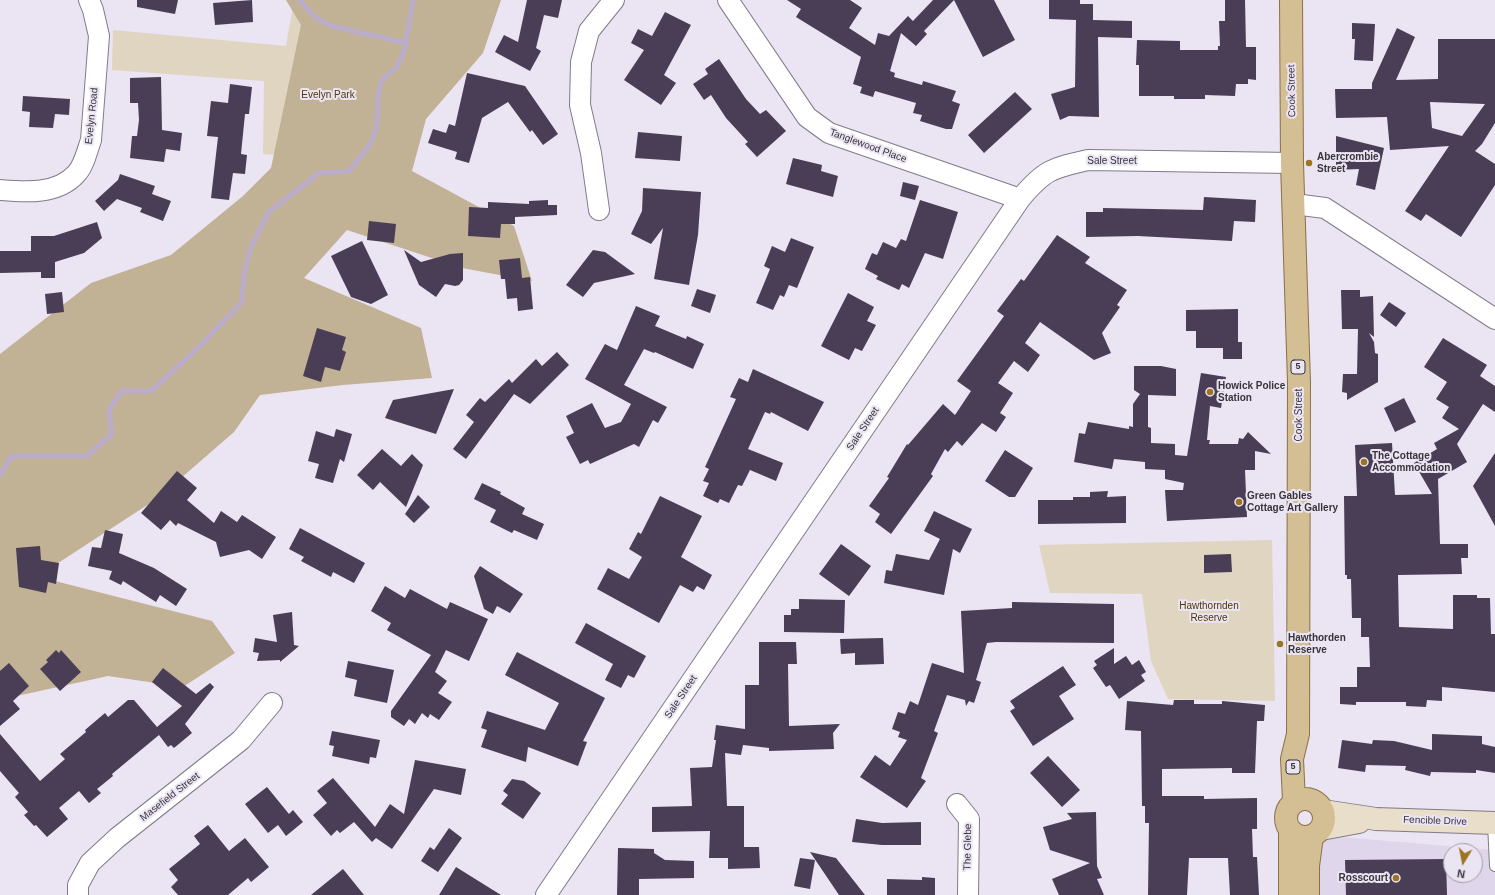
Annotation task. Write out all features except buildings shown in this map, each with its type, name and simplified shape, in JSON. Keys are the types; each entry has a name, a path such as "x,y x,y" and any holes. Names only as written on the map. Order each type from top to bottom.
{"main road":[{"name":"Cook Street","path":"1291,0 1292,162 1299,383 1298,734 1306,758 1312,815 1308,866 1308,895"},
{"name":"5","path":"1290,895 1290,831 1286,824 1285,815 1288,807 1312,815"},
{"path":"1290,831 1296,836 1304,837 1312,815"}],"street":[{"name":"Evelyn Road","path":"0,190 31,192 60,186 76,174 86,155 91,140 99,36 89,0"},
{"path":"599,210 591,153 580,105 581,62 589,32 614,0"},
{"name":"Tanglewood Place","path":"728,0 807,116 829,133 1020,199"},
{"name":"Sale Street","path":"546,895 1020,199 1034,182 1045,172 1057,167 1088,160 1292,162"},
{"path":"1294,204 1325,208 1495,319"},
{"name":"Masefield Street","path":"78,895 78,885 90,863 117,838 242,740 272,703"},
{"name":"The Glebe","path":"957,804 969,819 968,895"},
{"name":"Fencible Drive","path":"1312,815 1494,823"}],"lane":[{"path":"1494,823 1495,866"}],"shaded area":[{"path":"1318,835 1443,846 1443,883 1483,883 1483,849 1495,850 1495,895 1318,895"}],"green space":[{"name":"Evelyn Park","path":"286,0 501,0 483,53 426,119 412,171 514,226 532,281 462,268 347,230 304,278 421,328 432,378 343,385 260,395 234,432 158,498 55,565 51,580 212,621 235,653 183,687 108,676 3,699 0,702 0,354 91,283 171,255 243,196 271,168 301,25"},
{"name":"Evelyn Park","path":"294,0 364,161 263,154 264,81 112,70 113,30 286,46"},
{"name":"Hawthornden Reserve","path":"1272,540 1275,701 1168,699 1151,661 1142,594 1050,593 1039,545"}],"waterway":[{"path":"299,0 316,18 331,26 406,43"},
{"path":"0,475 12,456 87,456 112,434 109,410 122,391 151,391 198,348 242,302 244,275 250,249 269,212 319,173 349,171 370,143 376,130 379,88 382,80 398,65 402,57 414,0"}],"place":[{"name":"Abercrombie Street","path":"1309,163"},
{"name":"Howick Police Station","path":"1210,392"},
{"name":"The Cottage Accommodation","path":"1364,462"},
{"name":"Green Gables Cottage Art Gallery","path":"1239,502"},
{"name":"Hawthorden Reserve","path":"1280,644"},
{"name":"Rosscourt","path":"1396,878"}]}
